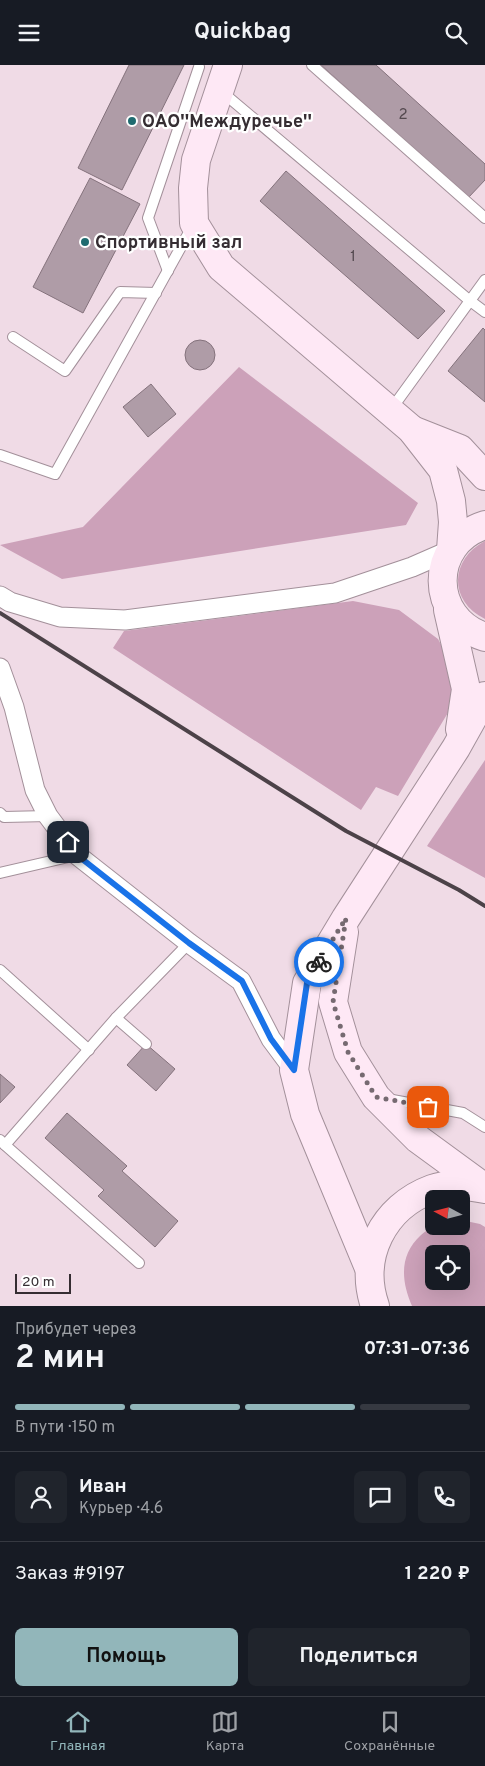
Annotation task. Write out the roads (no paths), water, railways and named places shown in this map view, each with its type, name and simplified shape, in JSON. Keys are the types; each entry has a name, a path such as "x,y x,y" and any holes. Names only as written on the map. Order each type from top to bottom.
{"main road":[{"path":"223,77 196,160 193,189 194,223 221,267 411,429 443,471 451,501 453,522 451,550"},
{"path":"411,429 460,449 485,476"},
{"path":"456,748 466,689 442,589 442,575 445,562 451,550 462,537 476,528 485,525"},
{"path":"446,602 455,617 468,629 485,637"},
{"path":"369,1268 305,1114 294,1070 307,983 346,918 456,748 485,696"},
{"path":"346,918 333,1002 348,1052 376,1097 418,1139 485,1189"},
{"path":"375,1306 370,1292 369,1268 375,1242 389,1219 409,1200 433,1189 460,1185 485,1189"}],"street":[{"path":"0,596 10,602 60,617 125,619 335,593 412,567 451,550"},
{"path":"0,668 14,707 34,789 48,815 77,855 189,943 242,981 271,1039 294,1070"}],"lane":[{"path":"312,65 485,218"},
{"path":"168,271 148,218 199,67"},
{"path":"223,77 469,300 485,312"},
{"path":"0,455 55,474 194,223"},
{"path":"390,411 485,280"},
{"path":"12,337 65,371 120,292 156,293"},
{"path":"0,813 4,817 48,815"},
{"path":"0,873 77,855"},
{"path":"139,1263 3,1143 116,1018 189,943"},
{"path":"0,970 89,1050"},
{"path":"116,1018 146,1044"},
{"path":"376,1097 463,1113 485,1127"}],"railway":[{"path":"0,613 346,831 459,890 485,906"}],"place":[{"name":"ОАО''Междуречье''","path":"132,121"},
{"name":"Спортивный зал","path":"85,242"}]}
